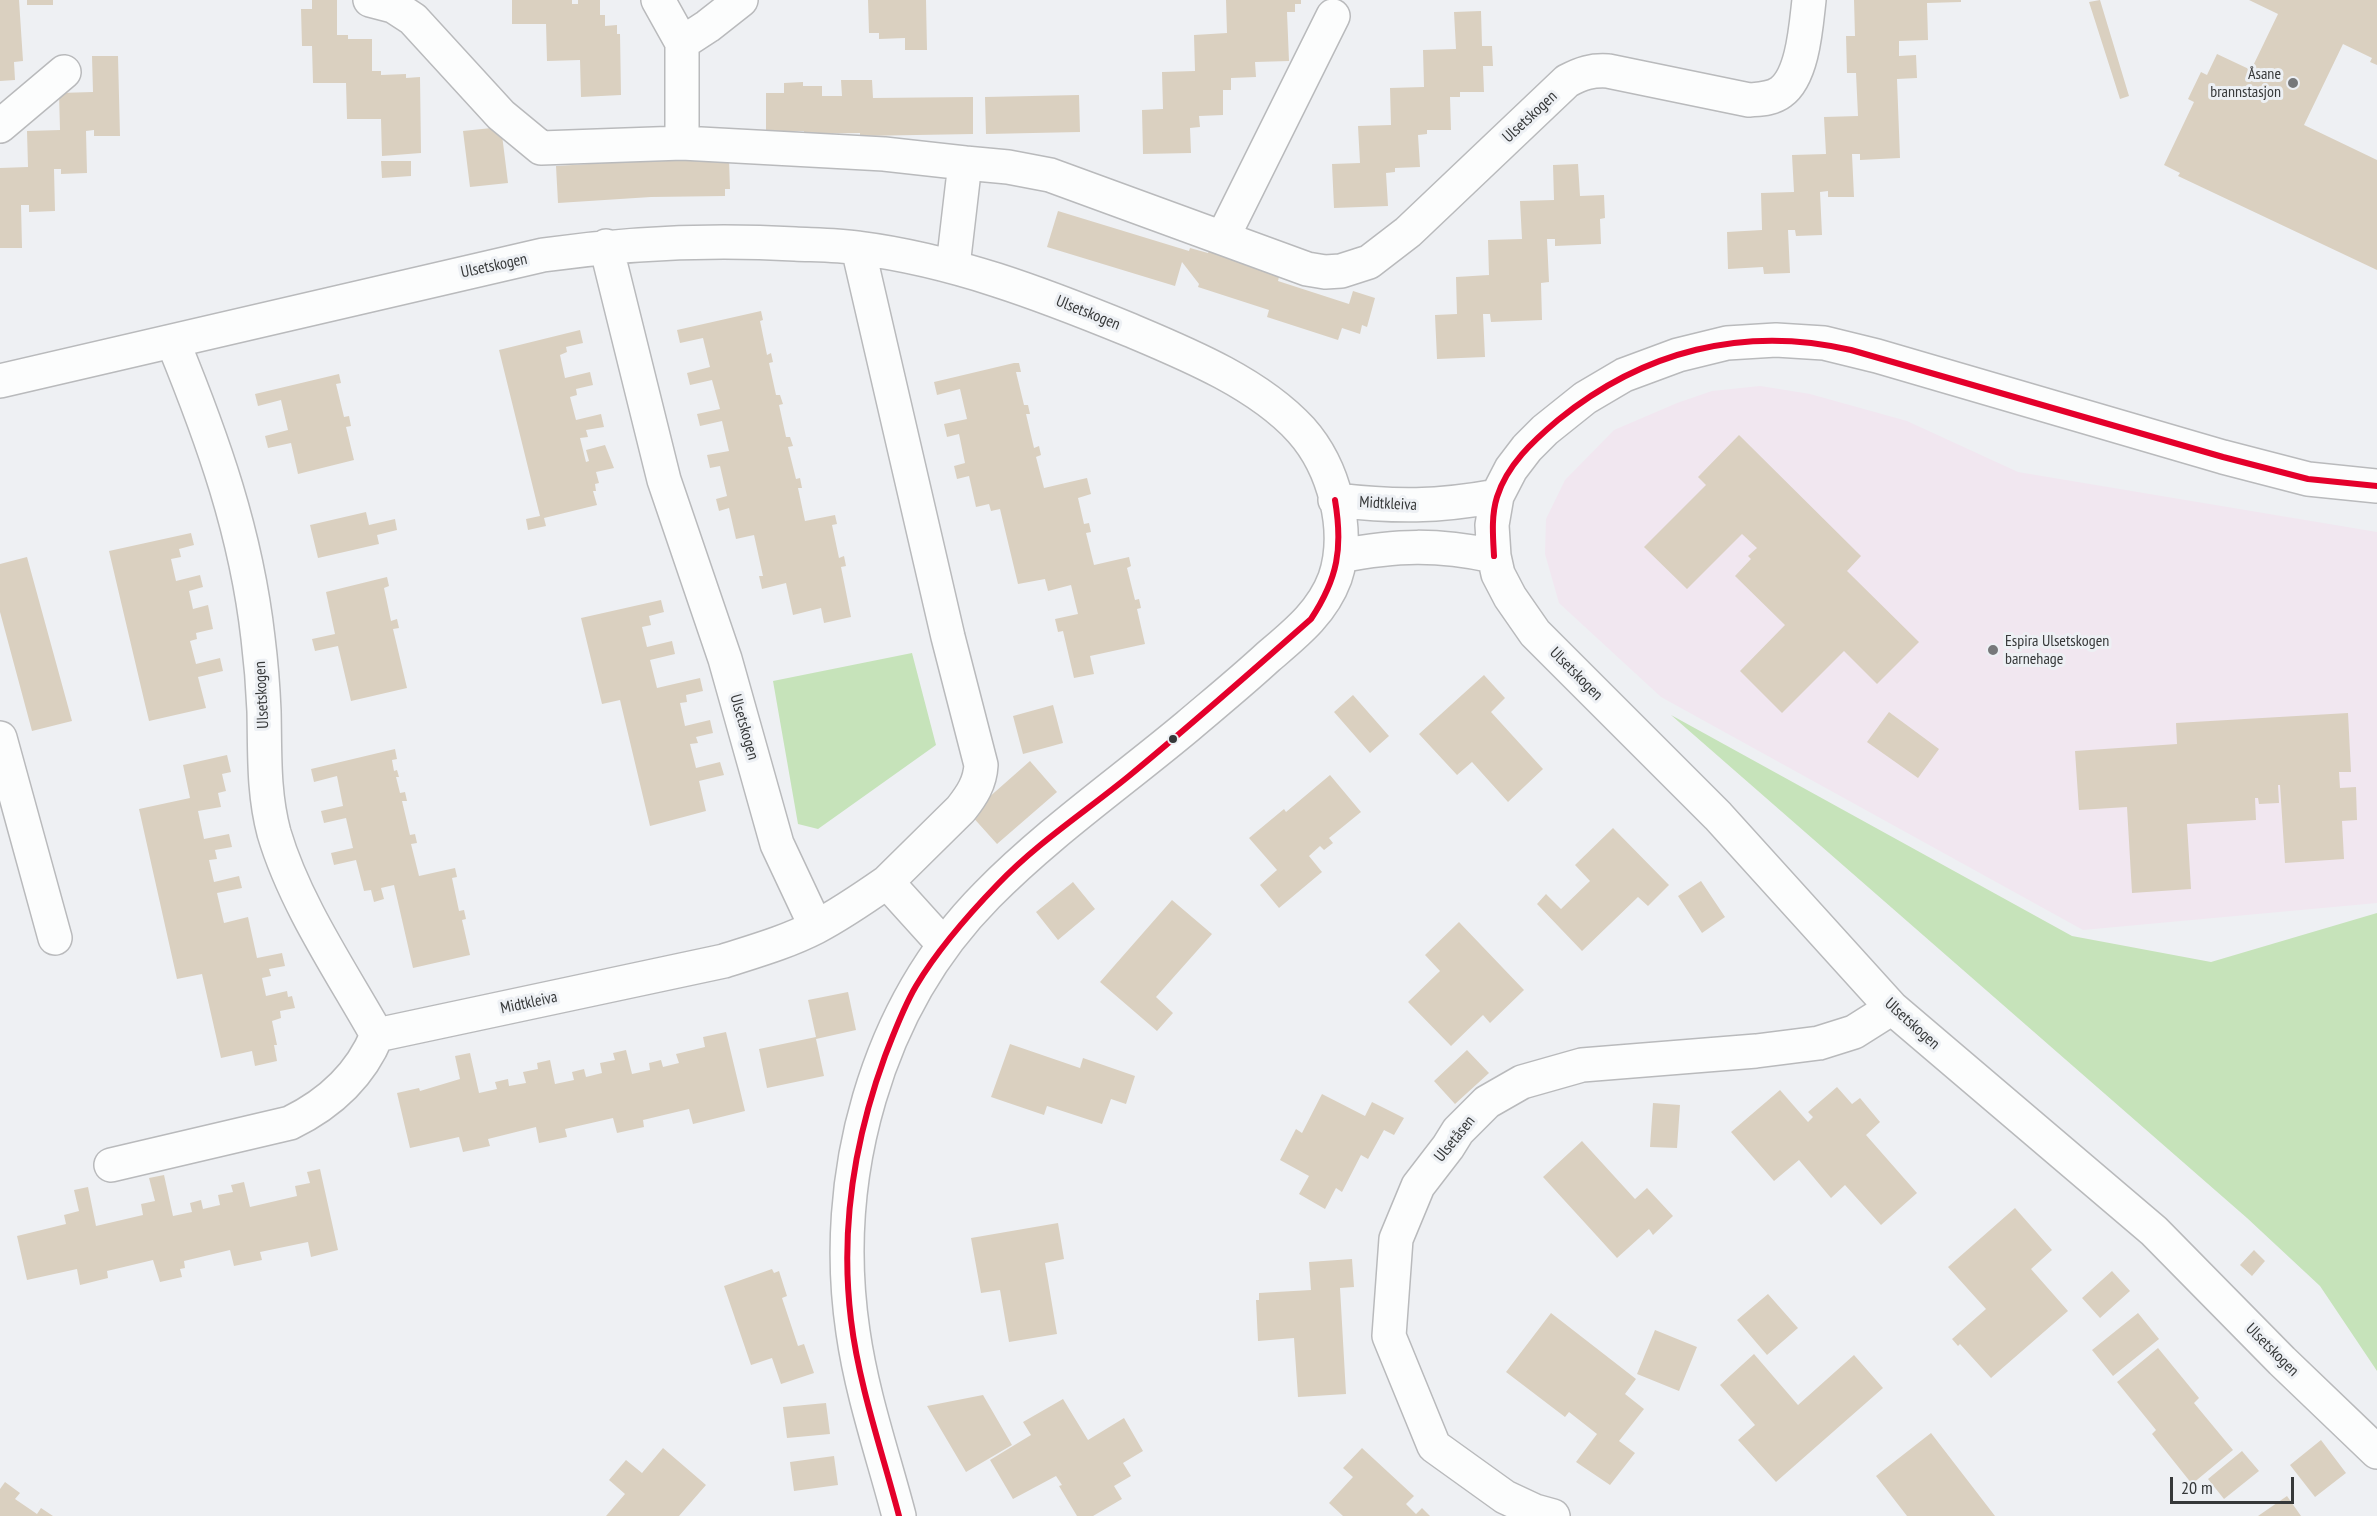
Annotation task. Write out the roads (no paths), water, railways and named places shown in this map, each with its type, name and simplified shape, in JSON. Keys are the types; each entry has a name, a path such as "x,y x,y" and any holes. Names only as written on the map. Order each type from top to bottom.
{"street":[{"name":"Ulsetskogen","path":"370,0 393,6 413,19 501,115 541,148 682,143 884,154 1008,167 1050,175 1307,269 1324,272 1356,268 1369,262 1408,232 1568,81 1579,74 1593,70 1608,71 1749,100 1766,99 1779,94 1794,75 1800,55 1809,0"},
{"path":"658,0 682,43 682,143"},
{"path":"682,43 741,0"},
{"path":"1223,237 1334,16"},
{"path":"0,126 64,72"},
{"path":"953,266 964,163"},
{"name":"Ulsetskogen","path":"0,381 543,255 606,246 670,242 759,242 858,248 953,266 1076,308 1169,346 1256,391 1299,427 1311,443 1325,466 1335,500"},
{"name":"Ulsetskogen","path":"606,246 664,480 724,659 777,844 816,927"},
{"path":"858,248 948,637 981,765 980,775 972,796 888,882 944,945"},
{"path":"1340,556 1371,550 1419,546 1455,548 1494,556 1492,525 1497,496 1511,469 1545,430 1585,398 1624,375 1678,355 1727,343 1776,340 1824,343 1877,356 2201,451 2308,479 2377,486"},
{"name":"Ulsetskogen","path":"173,342 218,458 241,533 258,636 267,795 283,861 296,891 377,1035"},
{"name":"Midtkleiva","path":"899,1516 867,1399 853,1333 846,1249 853,1170 862,1124 877,1075 915,988 944,945 984,898 1031,854 1127,777 1311,619 1326,598 1336,575 1340,556 1340,527 1335,500 1389,506 1418,506 1458,503 1497,496"},
{"name":"Ulsetskogen","path":"1494,556 1498,574 1510,597 1535,633 1718,816 1892,1008 2154,1232 2282,1361 2377,1452"},
{"path":"0,738 55,938"},
{"name":"Midtkleiva","path":"377,1035 724,961 775,945 816,927 888,882"},
{"name":"Ulsetåsen","path":"1553,1516 1535,1511 1505,1497 1434,1446 1389,1336 1396,1239 1418,1186 1458,1131 1488,1102 1522,1082 1582,1065 1756,1051 1819,1043 1854,1032 1892,1008"},
{"path":"111,1165 290,1123 314,1111 339,1091 369,1055 377,1035"}],"place":[{"name":"Åsane brannstasjon","path":"2293,83"},
{"name":"Espira Ulsetskogen barnehage","path":"1993,650"}]}
